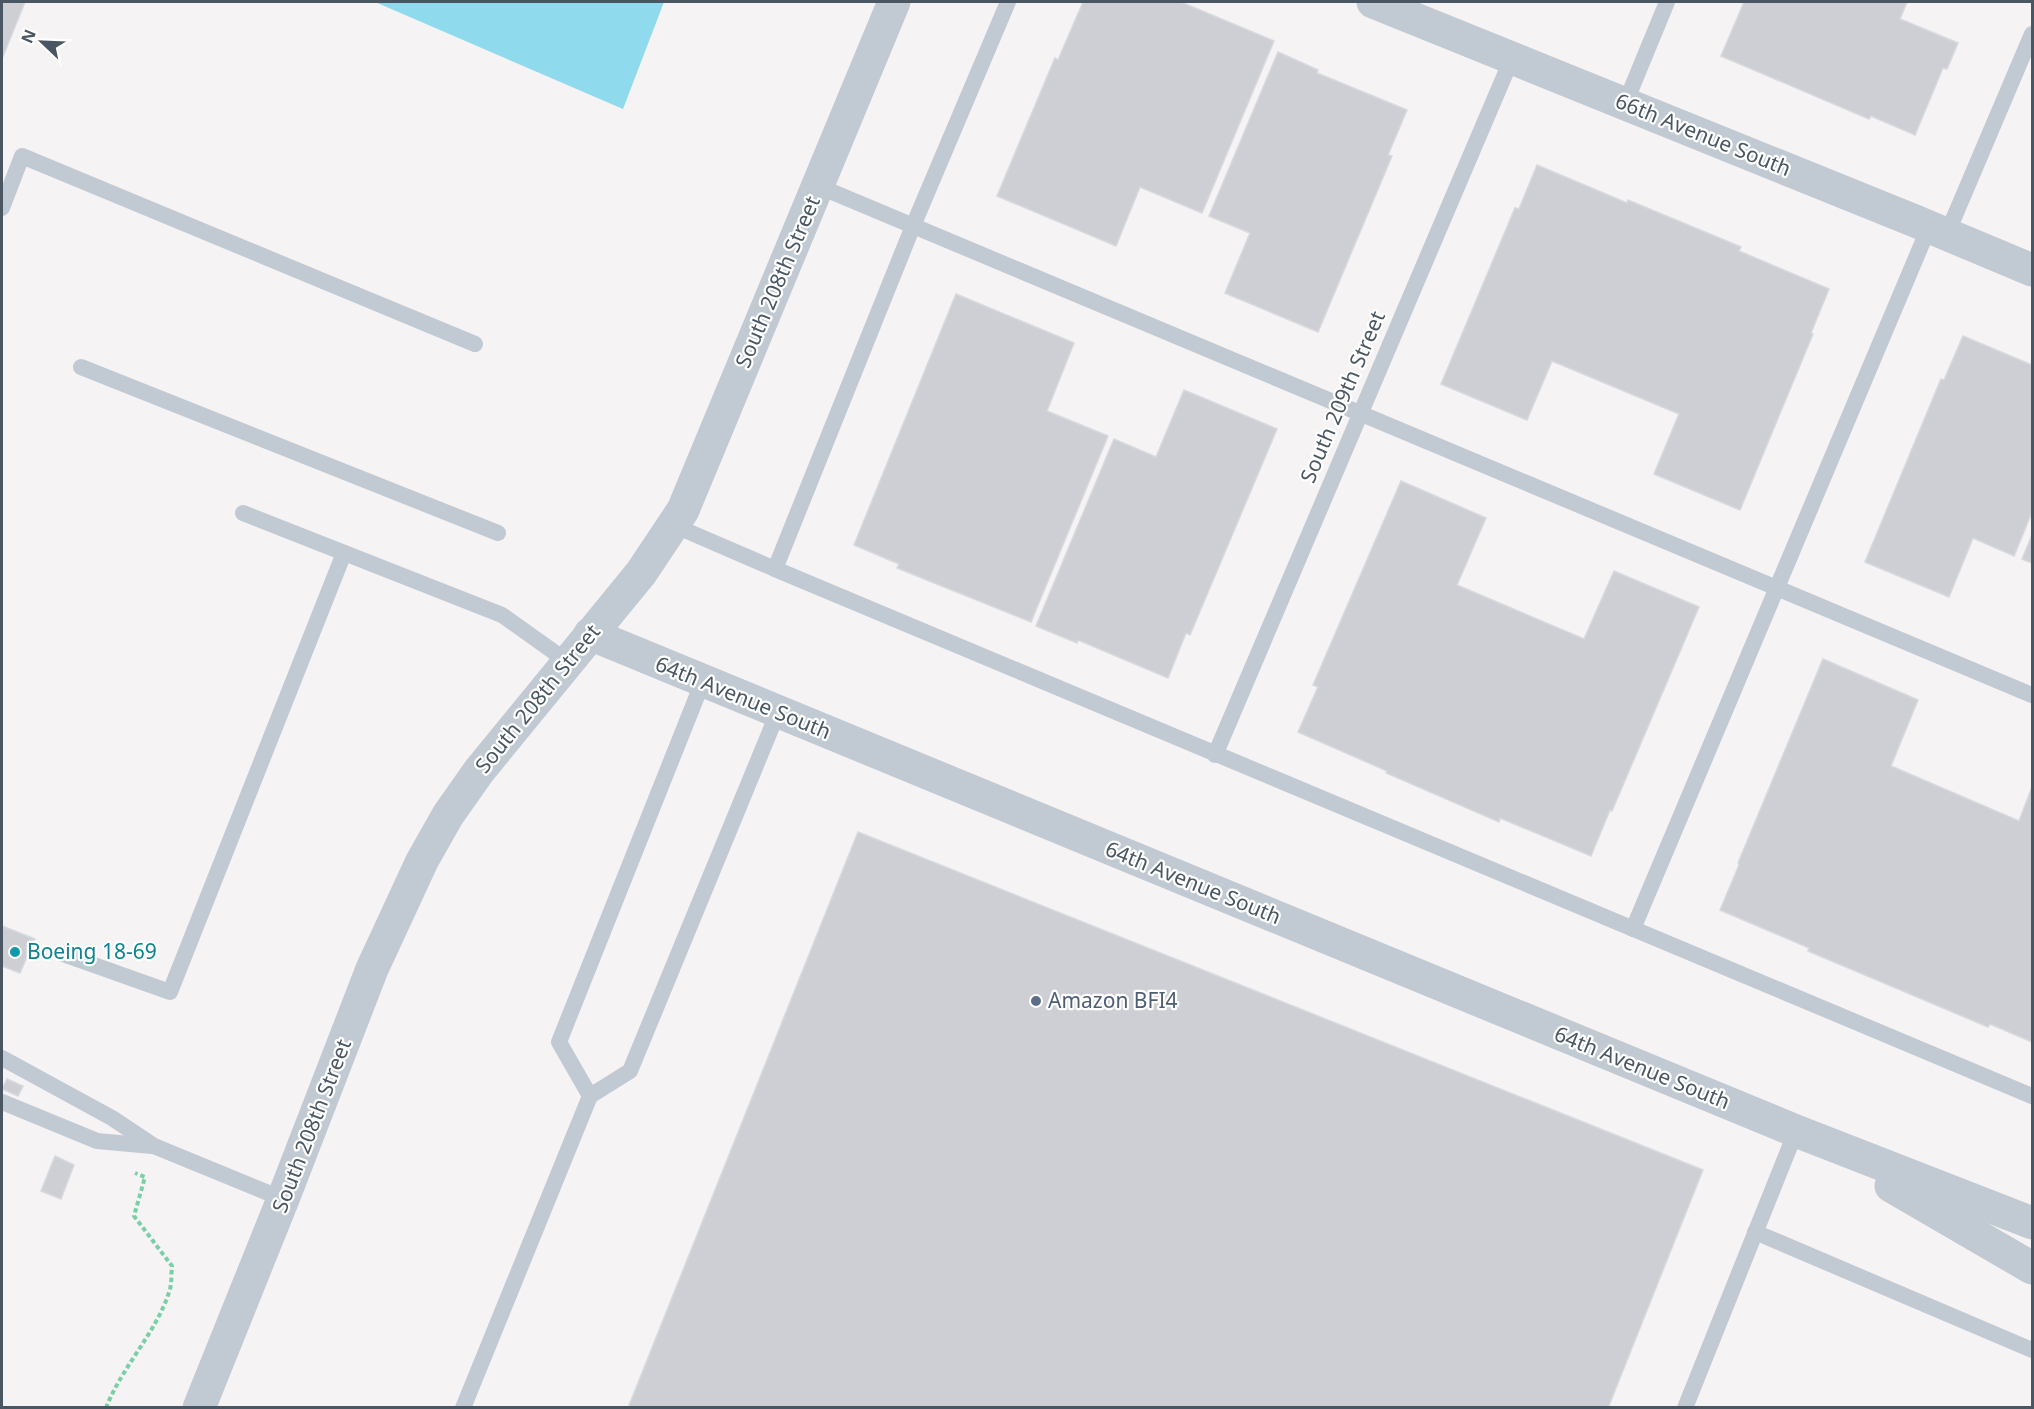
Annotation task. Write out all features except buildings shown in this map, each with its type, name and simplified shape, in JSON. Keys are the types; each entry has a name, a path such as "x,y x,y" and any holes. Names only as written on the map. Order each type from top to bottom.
{"street":[{"name":"South 208th Street","path":"200,1407 284,1199 372,969 422,861 448,815 479,771 641,573 682,510 894,2"},
{"name":"66th Avenue South","path":"1373,2 2032,270"},
{"name":"64th Avenue South","path":"590,634 1796,1131 2032,1224"},
{"name":"64th Avenue South","path":"1796,1131 2032,1268"}],"lane":[{"path":"775,569 913,226 1008,2"},
{"path":"1625,104 1667,2"},
{"path":"1633,929 1776,588 1938,230 2032,34"},
{"name":"South 209th Street","path":"1215,755 1512,58"},
{"path":"2,208 22,156 475,344"},
{"path":"818,186 2032,695"},
{"path":"81,367 498,533"},
{"path":"243,513 502,615 568,662"},
{"path":"673,525 1215,755 2032,1096"},
{"path":"63,954 170,992 344,553"},
{"path":"590,1096 559,1042 703,681"},
{"path":"463,1407 590,1096 630,1071 778,712"},
{"path":"2,1058 112,1118 153,1146 284,1199"},
{"path":"2,1102 97,1141 153,1146"},
{"path":"1685,1407 1796,1131"},
{"path":"1755,1233 2032,1350"}],"path":[{"path":"106,1407 112,1392 159,1315 170,1288 172,1266 134,1216 145,1177 134,1173"}],"water":[{"path":"375,2 664,2 623,109"}],"place":[{"name":"Boeing 18-69","path":"15,952"},
{"name":"Amazon BFI4","path":"1036,1001"}]}
